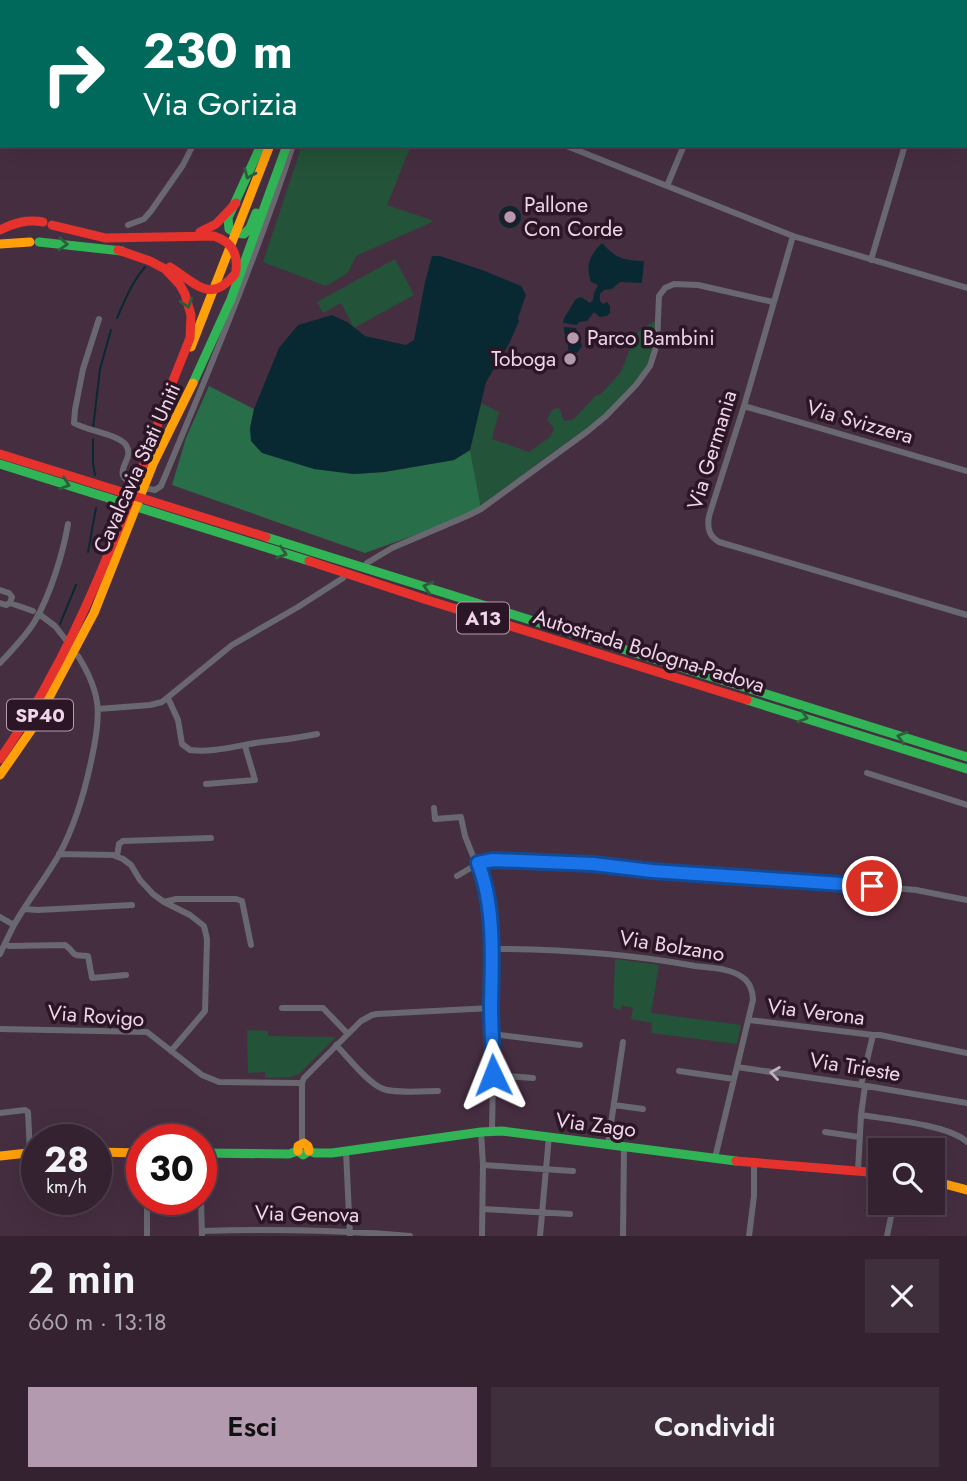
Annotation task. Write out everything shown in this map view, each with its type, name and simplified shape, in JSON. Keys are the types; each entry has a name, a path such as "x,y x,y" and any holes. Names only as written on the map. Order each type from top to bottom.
{"main road":[{"path":"260,147 228,218 228,226 235,234 248,232 284,147"},
{"name":"Cavalcavia Stati Uniti","path":"72,648 94,613 142,483 154,439 270,147"},
{"name":"Cavalcavia Stati Uniti","path":"142,483 198,373 231,299 284,147"},
{"path":"153,464 235,272 267,185"},
{"path":"177,237 208,230 223,220 236,203"},
{"path":"0,230 17,222 36,220 106,238 214,236 230,244 237,261 230,281 224,286 207,290 196,286 177,271 143,255 35,242 0,243"},
{"path":"118,250 155,263 171,274 183,290 190,309 190,338 161,411 154,439"},
{"name":"A13","path":"0,448 114,482 200,516"},
{"name":"Autostrada Bologna-Padova","path":"0,454 967,757"},
{"name":"Autostrada Bologna-Padova","path":"0,464 967,769"},
{"name":"SP40","path":"0,759 72,648"},
{"name":"SP40","path":"0,775 34,726 72,648"},
{"name":"Via Zago","path":"217,1153 289,1154 303,1149 326,1153 492,1131 754,1163 868,1172"},
{"path":"0,1156 21,1153"},
{"path":"945,1184 967,1190"}],"street":[{"path":"128,225 144,219 151,211 192,147"},
{"path":"99,319 82,369 74,423 118,439 126,445 128,450 122,473 124,478 155,490 161,486 211,364 292,147"},
{"path":"569,147 793,236 967,288"},
{"path":"667,186 683,147"},
{"path":"871,260 904,147"},
{"name":"Via Germania","path":"793,236 709,516 709,529 713,538 724,544 967,615"},
{"path":"367,564 421,534 481,509 606,416 650,366 657,344 659,296 664,288 674,284 698,285 772,302"},
{"name":"Via Svizzera","path":"744,406 967,471"},
{"path":"0,663 30,628 57,566 68,524"},
{"path":"98,709 162,702 232,645 343,578"},
{"path":"0,590 9,593 12,597 10,603"},
{"path":"0,603 10,603 36,612 55,626 89,677 99,720 86,787 77,815 59,854 14,925 0,954"},
{"path":"168,698 178,720 182,744 193,751 245,746 317,734"},
{"path":"206,784 255,780 245,746"},
{"path":"867,773 967,805"},
{"path":"434,808 435,819 461,817 465,836 483,875 486,891 492,949 492,1131"},
{"path":"117,856 119,844 123,841 211,838"},
{"path":"59,854 117,856 131,865 146,887 164,902 190,915 204,926 205,1011 171,1051"},
{"path":"457,876 478,863 493,860 593,864 652,871 916,890 967,900"},
{"path":"164,902 176,899 242,901 251,945"},
{"path":"24,909 132,905"},
{"path":"0,917 14,925"},
{"path":"5,944 65,945 75,956 88,956 92,978 126,975"},
{"name":"Via Bolzano","path":"492,949 624,955 734,973 743,977 753,992 753,1000 715,1158"},
{"path":"282,1008 323,1008 347,1033"},
{"path":"303,1149 302,1083 306,1074 361,1021 372,1015 491,1008"},
{"name":"Via Verona","path":"749,1020 873,1035 863,1085 858,1171"},
{"name":"Via Rovigo","path":"0,1029 147,1032 212,1081 302,1083"},
{"path":"492,1034 580,1045"},
{"path":"873,1035 967,1054"},
{"path":"608,1144 623,1042"},
{"path":"336,1045 382,1089 438,1091"},
{"name":"Via Trieste","path":"737,1068 863,1085 967,1103"},
{"path":"679,1071 734,1079"},
{"path":"493,1075 533,1078"},
{"path":"614,1105 643,1109"},
{"path":"0,1113 25,1110 29,1124"},
{"path":"861,1115 948,1131 967,1142"},
{"path":"481,1132 482,1236"},
{"path":"825,1132 859,1137"},
{"path":"540,1236 549,1136"},
{"path":"623,1236 624,1146"},
{"path":"346,1151 350,1234"},
{"path":"749,1236 754,1196 754,1163"},
{"path":"483,1165 573,1171"},
{"path":"483,1209 570,1214"},
{"path":"147,1215 147,1236"},
{"path":"201,1215 202,1233"},
{"path":"887,1236 891,1215"},
{"name":"Via Genova","path":"202,1233 270,1229 410,1236"}],"green space":[{"path":"301,147 410,147 387,205 434,221 356,256 348,273 326,286 263,262"},
{"path":"395,259 414,295 354,328 341,303 323,313 317,302"},
{"path":"655,321 653,348 636,388 611,412 481,508 470,450 481,403 499,412 492,439 529,452 550,437 554,429 547,419 553,409 559,408 564,421 574,419 621,372 635,336 642,328"},
{"path":"209,386 254,409 250,428 353,474 384,472 454,460 470,450 481,508 451,522 365,553 172,485 186,438"},
{"path":"615,959 659,965 651,1013 741,1025 737,1044 651,1033 652,1023 631,1019 633,1008 622,1005 620,1010 613,1008"},
{"path":"247,1030 268,1031 268,1036 336,1037 299,1074 265,1078 265,1072 248,1073"}],"water":[{"name":"Pallone Con Corde","path":"510,206 518,209 521,217 518,225 510,228 502,225 499,217 502,209"},
{"path":"602,243 620,258 644,261 642,283 620,282 612,289 604,290 600,294 600,301 603,304 607,302 610,306 607,316 600,317 594,312 587,321 577,325 563,323 576,299 581,297 590,303 593,300 598,285 591,282 589,265 594,252"},
{"path":"432,256 440,256 485,271 521,286 526,295 510,342 486,382 470,450 454,460 384,472 353,474 314,469 262,453 251,441 250,429 254,409 279,348 298,325 332,315 347,322 365,336 406,345 414,340"},
{"name":"Parco Bambini","path":"564,327 576,328 582,346 577,353 568,350"}],"waterway":[{"path":"117,318 145,267"},
{"path":"93,428 100,369 111,330"},
{"path":"93,439 95,475"},
{"path":"88,552 96,508"},
{"path":"60,624 76,585"}],"traffic: fast":[{"path":"256,213 250,228 244,234 229,229 228,218 260,147"},
{"path":"193,383 231,299 286,147"},
{"path":"39,242 122,251"},
{"path":"0,464 309,561"},
{"path":"266,537 967,757"},
{"path":"747,700 967,769"},
{"path":"217,1153 332,1153 502,1131 736,1161"}],"traffic: slow":[{"path":"191,347 269,147"},
{"path":"0,244 30,242"},
{"path":"0,775 34,726 94,613 153,464 193,383"},
{"path":"298,1151 298,1146 304,1143 309,1151"},
{"path":"112,1152 126,1153"},
{"path":"0,1156 21,1154"},
{"path":"945,1184 967,1190"}],"traffic: jam":[{"path":"200,232 216,224 236,203"},
{"path":"0,230 21,222 43,222"},
{"path":"52,225 106,238 214,236 232,248 236,258 236,270"},
{"path":"118,250 165,269 180,285 191,315 190,338 161,411 154,439"},
{"path":"170,267 195,284 210,290 226,283 235,274"},
{"path":"0,759 37,702 79,622 156,433"},
{"path":"0,454 266,537"},
{"path":"309,561 747,700"},
{"path":"736,1161 868,1172"}],"place":[{"name":"Pallone Con Corde","path":"510,217"},
{"name":"Parco Bambini","path":"573,338"},
{"name":"Toboga","path":"570,359"}],"route":[{"path":"493,1075 491,940 486,891 478,863 493,860 593,864 652,871 872,886"}]}
